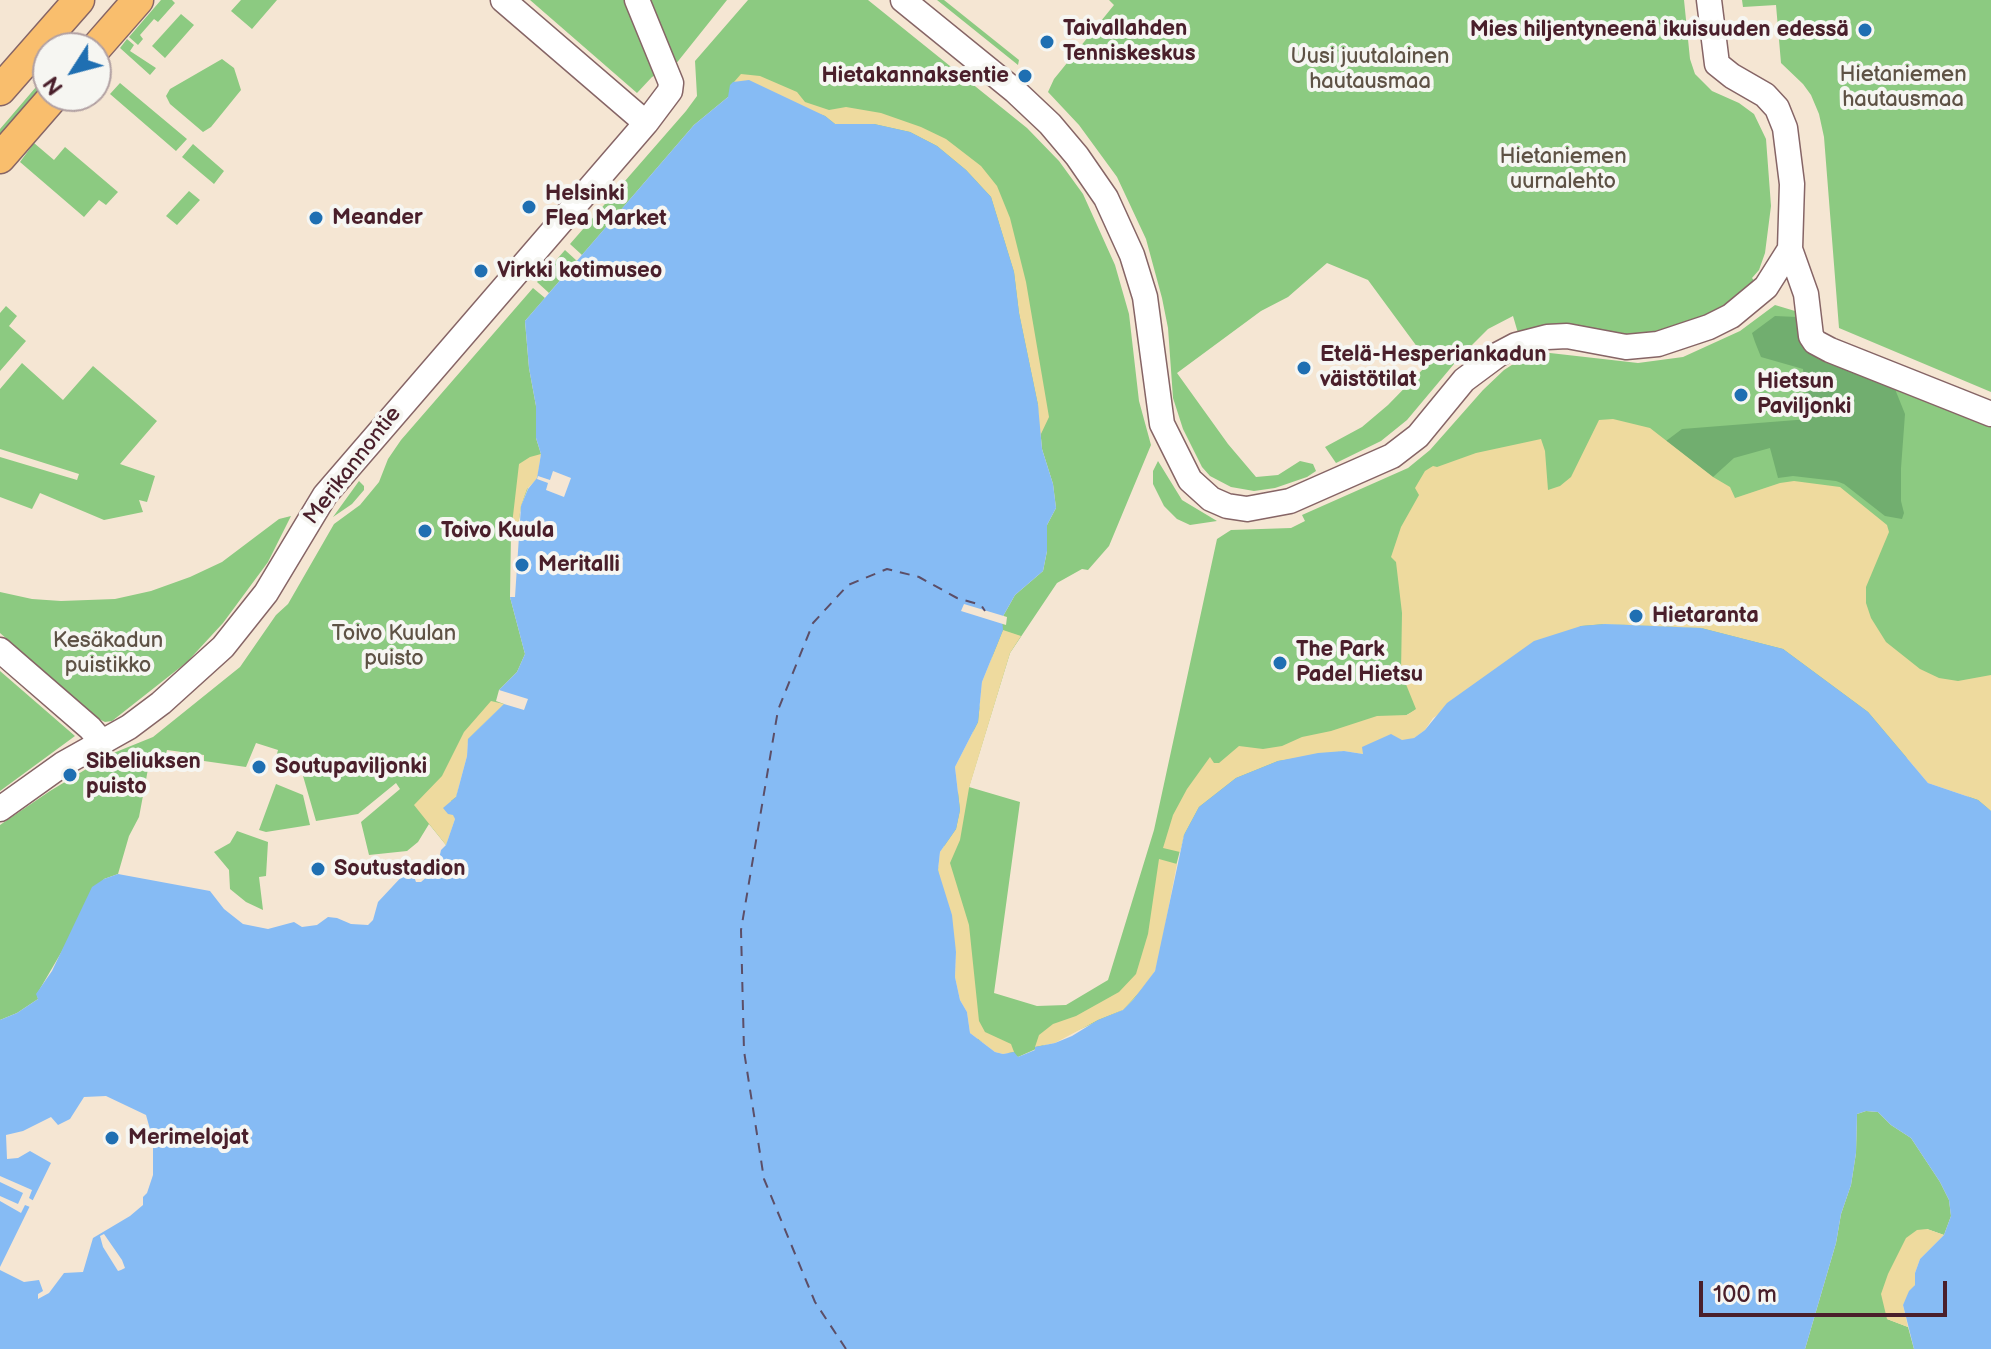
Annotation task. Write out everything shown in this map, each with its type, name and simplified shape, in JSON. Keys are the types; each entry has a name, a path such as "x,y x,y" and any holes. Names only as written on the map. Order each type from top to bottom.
{"main road":[{"path":"0,90 79,0"},
{"path":"110,32 138,0"},
{"path":"0,158 40,112"}],"street":[{"path":"503,0 646,123 670,91 671,83 637,0"},
{"path":"903,0 1015,91 1050,124 1106,198 1132,255 1145,297 1162,424 1190,480 1211,499 1227,506 1265,508 1290,501 1385,460 1418,436 1464,380 1516,345 1547,337 1567,336 1626,347 1658,344 1709,327 1731,316 1766,287 1790,249"},
{"path":"1709,0 1717,64 1765,95 1777,108 1785,128 1792,184 1790,249 1806,294 1811,336 1815,342 1991,414"},
{"name":"Merikannontie","path":"0,809 63,764 115,736 161,703 230,639 266,593 325,495 646,123"},
{"path":"0,650 102,742"}],"green space":[{"path":"161,0 175,3 158,22 154,19 140,35 143,39 138,45 129,37"},
{"path":"241,0 277,0 252,29 231,11"},
{"path":"530,0 727,0 675,65 652,77 637,93"},
{"path":"748,0 868,0 1027,128 1059,161 1083,194 1115,265 1129,314 1139,401 1151,445 1109,546 1088,570 1082,569 1057,583 1010,653 969,787 1020,802 994,993 1037,1006 1066,1005 1108,980 1154,830 1217,539 1231,530 1291,528 1305,521 1302,515 1408,468 1430,450 1483,390 1518,361 1550,353 1638,363 1683,357 1740,331 1775,305 1795,311 1802,338 1991,423 1991,811 1701,628 1605,624 1503,663 1184,835 1145,986 1123,1010 1018,1057 978,1040 938,870 1002,618 1015,595 1043,571 1047,525 1056,508 1053,484 1042,449 1038,405 728,97 694,125 582,255 570,244 697,96 695,61"},
{"path":"937,0 944,0 1019,60 1018,65"},
{"path":"1109,0 1684,0 1690,59 1695,74 1712,91 1739,103 1754,114 1766,139 1771,206 1765,253 1759,270 1752,278 1757,284 1711,316 1652,337 1518,333 1513,316 1488,329 1407,420 1381,441 1336,463 1325,447 1362,427 1429,363 1368,280 1327,263 1288,297 1261,311 1177,373 1256,477 1278,475 1300,461 1313,464 1316,471 1275,488 1254,491 1231,487 1210,476 1202,467 1183,429 1173,398 1168,328 1146,239 1117,177 1079,125 1048,92 1054,79 1114,5"},
{"name":"Hietaniemen hautausmaa","path":"1742,0 1991,0 1991,392 1839,328 1824,137 1819,114 1803,84 1781,63 1776,5 1743,7"},
{"path":"181,14 194,25 165,58 152,46"},
{"path":"127,39 134,45 130,51 156,68 150,75 120,48"},
{"path":"222,59 234,68 241,90 211,127 203,132 170,104 166,96 170,89"},
{"path":"120,83 187,139 176,151 112,96"},
{"path":"32,92 32,104 0,141 0,129"},
{"path":"34,143 54,160 65,147 118,192 106,205 99,200 84,217 20,162"},
{"path":"193,144 224,171 214,184 182,157"},
{"path":"189,191 200,200 177,225 166,216"},
{"path":"565,250 577,261 549,293 537,282"},
{"name":"Toivo Kuulan puisto","path":"533,288 545,298 525,321 536,406 536,438 541,454 521,506 517,533 511,533 510,597 525,654 517,672 499,690 496,701 504,704 468,739 446,845 429,824 418,842 407,851 369,855 361,822 400,789 396,783 358,814 316,821 301,769 273,769 278,750 256,743 246,767 204,761 204,755 167,750 166,754 151,753 139,817 129,836 118,874 104,879 37,994 38,999 0,1020 0,825 111,754 153,737 240,667 276,615 288,604 334,524 360,505 379,482 388,459 401,440"},
{"path":"6,306 17,316 9,326 26,341 0,371 0,313"},
{"path":"1775,316 1797,317 1895,389 1905,414 1901,468 1902,519 1885,516 1836,481 1793,476 1778,478 1770,448 1734,458 1713,477 1666,441 1682,429 1809,419 1803,369 1761,357 1752,333"},
{"path":"22,363 63,400 93,366 157,421 120,464 155,476 147,502 139,500 143,512 104,520 40,493 32,509 0,497 0,457 77,480 79,474 0,449 0,389"},
{"path":"1158,461 1182,500 1217,521 1190,525 1177,519 1164,506 1153,484 1153,471"},
{"path":"359,481 364,490 352,504 333,517"},
{"name":"Kesäkadun puistikko","path":"291,516 268,562 223,623 187,662 112,721 99,719 0,633 0,592 61,601 115,599 151,591 222,562 279,519"},
{"path":"0,671 75,736 0,791"},
{"path":"276,784 303,795 310,825 266,832 259,830"},
{"path":"237,831 268,842 266,876 259,877 263,910 230,889 229,870 214,852 230,843"},
{"path":"1878,1112 1911,1138 1940,1182 1949,1200 1951,1216 1944,1235 1927,1229 1887,1319 1908,1327 1914,1349 1805,1349 1851,1185 1857,1114"}],"sand":[{"path":"741,74 760,76 797,92 805,102 829,110 846,107 881,113 921,127 946,139 981,166 997,186 1010,218 1026,282 1049,417 1040,436 1038,405 1014,272 991,197 966,170 937,146 910,132 874,124 835,124 825,116 734,82"},
{"name":"Hietaranta","path":"1613,419 1650,428 1730,487 1735,498 1794,481 1840,487 1887,525 1889,532 1866,587 1866,603 1871,618 1886,642 1920,669 1939,678 1958,681 1991,675 1991,811 1978,800 1928,783 1868,712 1783,649 1701,628 1605,624 1581,626 1433,718 1425,730 1414,738 1363,754 1344,751 1278,761 1236,778 1199,807 1184,835 1180,852 1163,848 1173,815 1210,757 1214,763 1219,763 1239,746 1263,749 1282,746 1302,737 1377,716 1407,715 1416,709 1401,672 1402,613 1396,562 1391,557 1401,527 1419,495 1415,488 1425,471 1476,453 1541,439 1548,490 1560,486 1571,477 1599,420"},
{"path":"541,454 537,479 527,489 521,506 517,533 511,533 519,464"},
{"path":"1003,630 1021,636 1010,653 969,788 960,840 950,863 969,925 979,1021 985,1032 1011,1044 1014,1052 1003,1054 995,1052 970,1033 967,1012 960,1000 955,977 956,952 938,870 940,852 956,829 960,810 955,767 978,722 982,682"},
{"path":"491,701 504,704 468,739 467,756 456,797 451,801 455,819 446,845 414,805 442,776 464,732"},
{"path":"1159,859 1177,864 1155,971 1123,1010 1055,1043 1035,1047 1039,1035 1053,1024 1076,1016 1119,992 1136,974 1148,934"},
{"path":"1927,1229 1944,1235 1920,1259 1915,1285 1903,1305 1908,1327 1887,1319 1881,1294 1906,1238 1917,1230"}],"water":[{"path":"749,80 825,116 835,124 874,124 910,132 937,146 966,170 991,197 1014,272 1038,405 1042,449 1053,484 1056,508 1047,525 1043,571 1015,595 1002,618 1003,630 982,682 978,722 955,767 960,810 956,829 940,852 938,870 952,915 955,977 960,1000 967,1012 970,1033 995,1052 1014,1052 1018,1057 1035,1050 1035,1047 1072,1036 1098,1020 1123,1010 1155,971 1184,835 1199,807 1236,778 1278,761 1318,753 1344,751 1363,754 1362,747 1391,734 1402,740 1414,738 1425,730 1447,703 1534,641 1581,626 1701,628 1783,649 1868,712 1928,783 1978,800 1991,811 1991,1349 1914,1349 1903,1305 1915,1285 1920,1259 1944,1235 1951,1216 1949,1200 1911,1138 1878,1112 1866,1111 1857,1114 1851,1185 1805,1349 0,1349 0,1270 24,1282 39,1280 43,1291 38,1294 38,1299 49,1293 64,1273 83,1272 93,1238 143,1205 143,1197 153,1175 153,1140 146,1115 106,1096 84,1097 70,1119 58,1125 51,1117 23,1131 6,1135 7,1159 18,1158 30,1151 51,1163 0,1267 0,1020 38,999 36,994 52,971 92,887 118,874 210,891 224,909 243,924 268,929 294,922 302,927 317,925 328,917 368,925 373,920 378,902 406,872 413,874 416,882 421,882 437,868 441,850 446,845 455,819 443,808 456,797 467,756 468,739 504,704 524,710 528,699 499,690 517,672 525,654 510,597 515,597 521,506 537,478 541,454 536,438 536,406 525,321 694,125 728,97 730,85"}],"pier":[{"path":"553,471 571,478 564,497 546,490 548,483 537,479 538,476 550,480"},
{"path":"964,604 1007,617 1006,625 961,611"},
{"path":"0,1176 32,1190 29,1198 34,1201 30,1207 25,1205 21,1213 0,1201 0,1196 18,1204 23,1193 0,1182"},
{"path":"104,1234 125,1268 118,1271 103,1247 100,1236"}],"ferry route":[{"path":"846,1349 815,1302 764,1179 744,1051 741,930 778,710 813,623 848,585 887,569 919,577 957,598 981,605 985,611"}],"place":[{"name":"Mies hiljentyneenä ikuisuuden edessä","path":"1865,30"},
{"name":"Taivallahden Tenniskeskus","path":"1047,42"},
{"name":"Hietakannaksentie","path":"1025,76"},
{"name":"Helsinki Flea Market","path":"529,207"},
{"name":"Meander","path":"316,218"},
{"name":"Virkki kotimuseo","path":"481,271"},
{"name":"Etelä-Hesperiankadun väistötilat","path":"1304,368"},
{"name":"Hietsun Paviljonki","path":"1741,395"},
{"name":"Toivo Kuula","path":"425,531"},
{"name":"Meritalli","path":"522,565"},
{"name":"Hietaranta","path":"1636,616"},
{"name":"The Park Padel Hietsu","path":"1280,663"},
{"name":"Soutupaviljonki","path":"259,767"},
{"name":"Sibeliuksen puisto","path":"70,775"},
{"name":"Soutustadion","path":"318,869"},
{"name":"Merimelojat","path":"112,1138"}],"park label":[{"name":"Uusi juutalainen hautausmaa","path":"1370,70"},
{"name":"Hietaniemen uurnalehto","path":"1563,170"}]}
